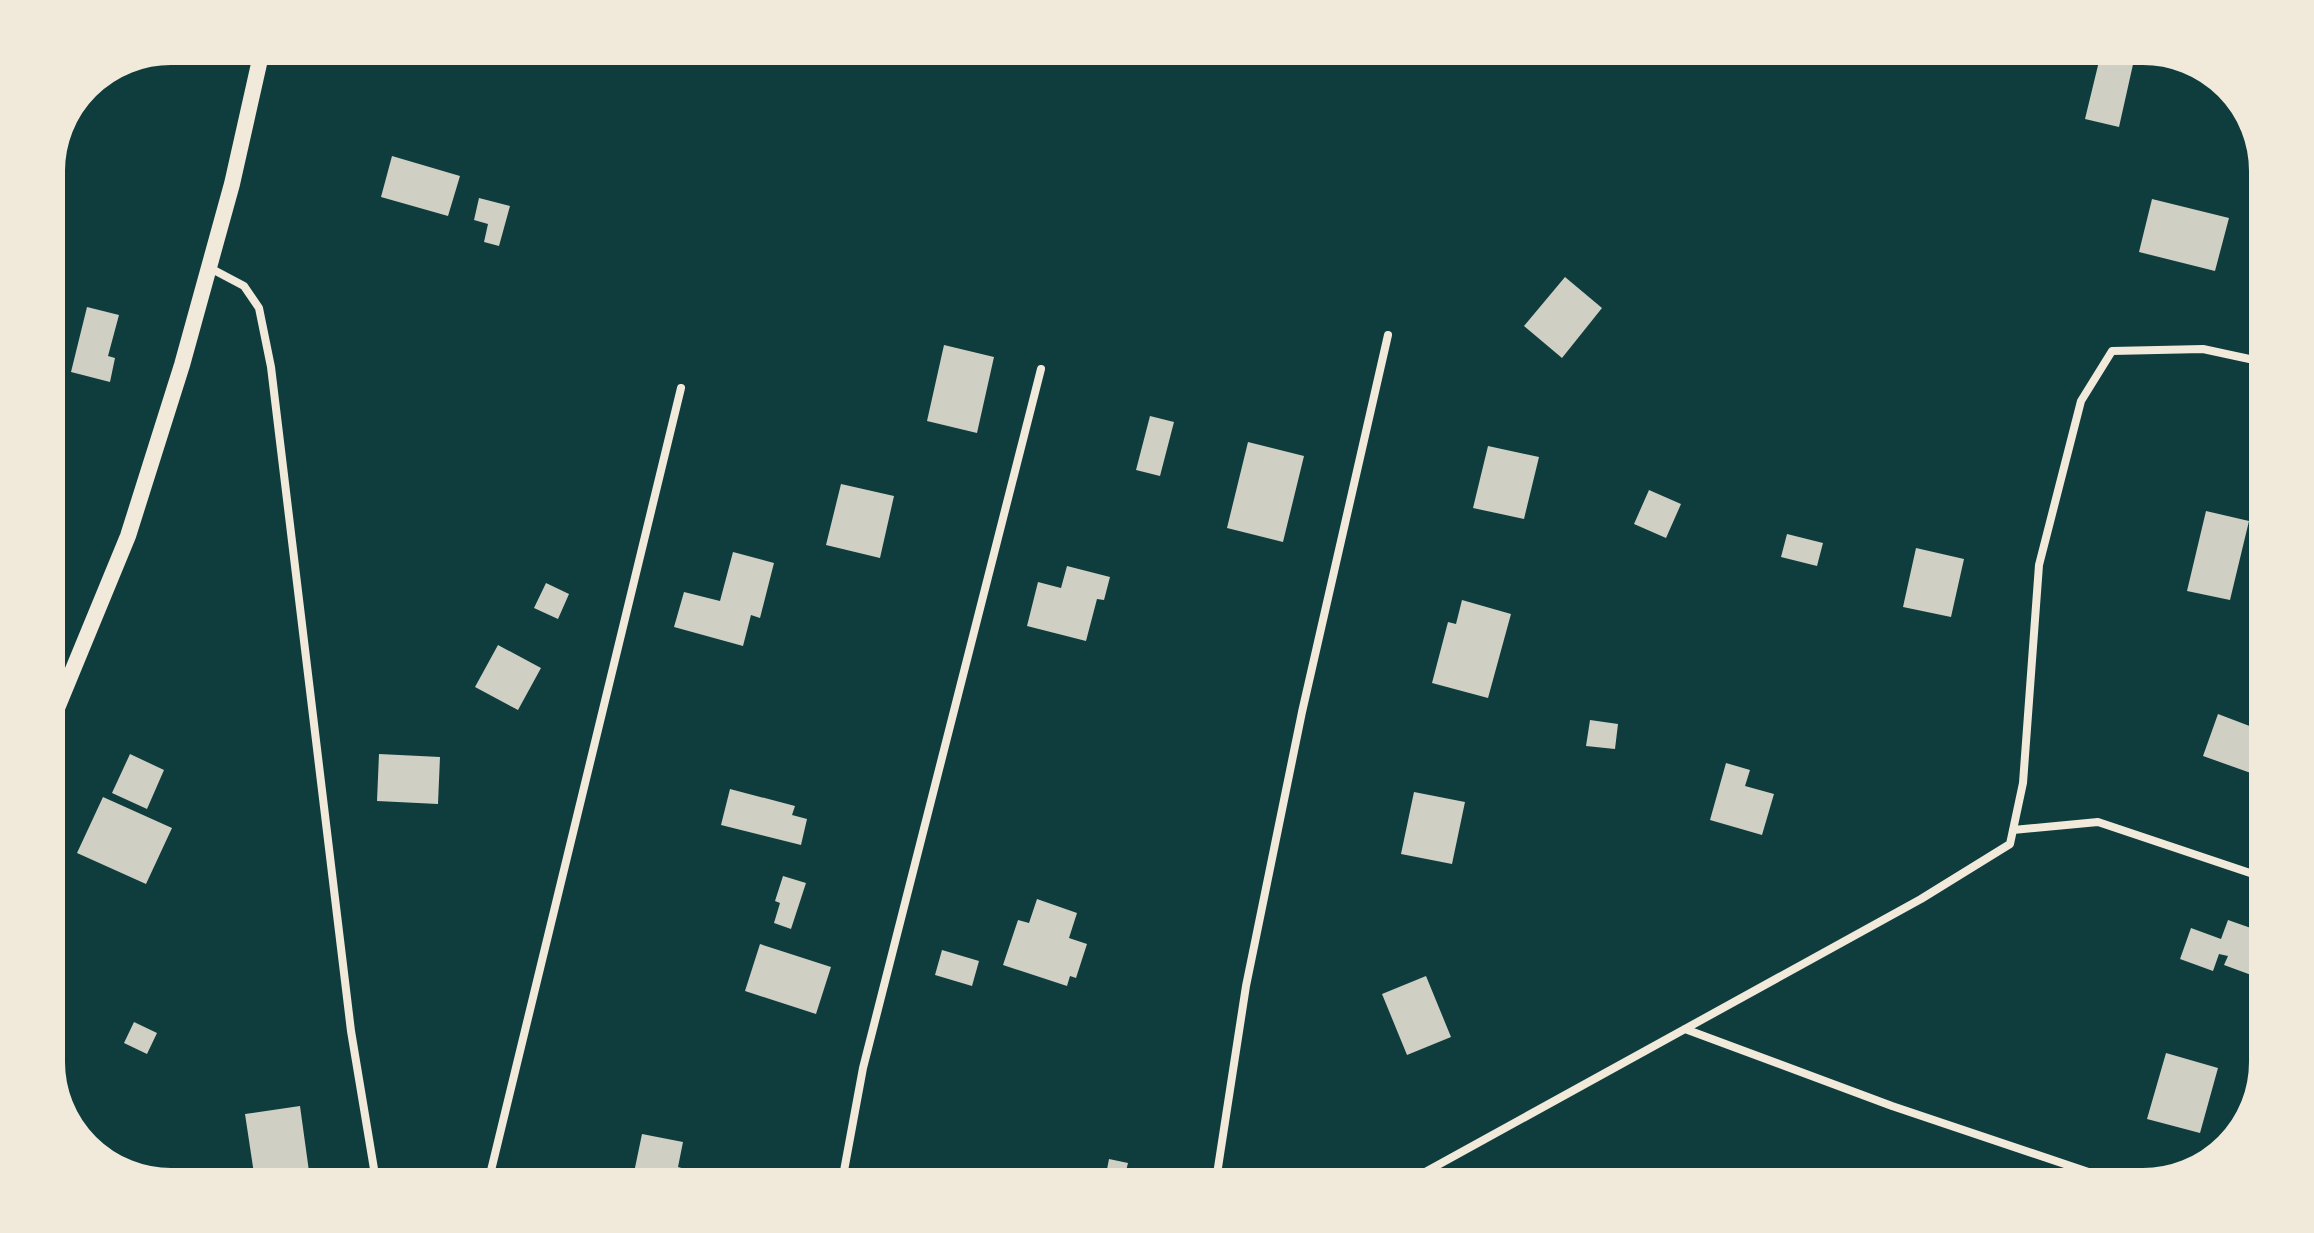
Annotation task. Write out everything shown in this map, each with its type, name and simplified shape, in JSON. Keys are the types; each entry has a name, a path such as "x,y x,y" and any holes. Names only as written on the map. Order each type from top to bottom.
{"main road":[{"path":"60,701 128,536 182,365 232,184 260,60"}],"street":[{"path":"209,267 244,286 259,308 271,367 351,1031 375,1173"},
{"path":"1217,1173 1246,986 1295,743 1388,335"},
{"path":"1423,1173 1921,899 2010,844 2023,783 2039,565 2081,401 2112,351 2203,349 2254,360"},
{"path":"844,1173 863,1068 1041,369"},
{"path":"490,1173 681,388"},
{"path":"2013,830 2098,822 2254,874"},
{"path":"1685,1029 1892,1106 2091,1173"}],"building":[{"path":"2099,60 2134,60 2119,127 2085,119"},
{"path":"392,156 460,176 448,216 381,197"},
{"path":"479,198 510,206 499,246 484,242 488,224 474,220"},
{"path":"2152,199 2229,218 2215,271 2139,252"},
{"path":"1565,277 1602,308 1562,358 1524,326"},
{"path":"87,307 119,315 108,356 115,358 110,382 71,372"},
{"path":"944,345 994,357 977,433 927,421"},
{"path":"1150,416 1174,422 1160,476 1136,470"},
{"path":"1248,442 1304,456 1283,542 1227,528"},
{"path":"1488,446 1539,457 1524,519 1473,508"},
{"path":"841,484 894,496 880,558 826,545"},
{"path":"1649,490 1681,504 1666,538 1634,524"},
{"path":"2206,511 2249,521 2230,600 2187,591"},
{"path":"1787,534 1823,543 1817,566 1781,557"},
{"path":"1916,548 1964,559 1951,617 1903,607"},
{"path":"733,552 774,563 760,618 751,615 743,646 674,627 684,592 720,601"},
{"path":"1067,566 1110,577 1104,600 1097,599 1086,641 1027,626 1038,582 1061,588"},
{"path":"546,583 569,594 558,619 534,608"},
{"path":"1462,600 1511,614 1488,698 1432,683 1448,622 1456,624"},
{"path":"498,645 541,668 518,710 475,687"},
{"path":"2218,714 2254,728 2254,774 2203,756"},
{"path":"1590,720 1618,724 1615,749 1586,746"},
{"path":"130,754 164,770 147,809 112,793"},
{"path":"379,754 440,757 438,804 377,801"},
{"path":"1726,763 1750,770 1745,786 1774,794 1762,835 1710,820"},
{"path":"730,789 795,806 792,815 807,819 801,845 721,825"},
{"path":"1414,792 1465,802 1452,864 1401,854"},
{"path":"103,797 172,828 146,884 77,853"},
{"path":"783,876 806,883 791,929 774,923 780,903 775,901"},
{"path":"1037,899 1077,913 1069,938 1087,944 1076,978 1070,976 1067,986 1003,965 1018,920 1029,923"},
{"path":"2228,920 2254,929 2254,976 2224,965 2228,956 2219,954 2213,971 2180,959 2191,928 2221,939"},
{"path":"760,944 831,967 816,1014 745,991"},
{"path":"942,950 979,961 972,986 935,975"},
{"path":"1426,976 1451,1037 1407,1055 1382,994"},
{"path":"134,1022 157,1033 147,1054 124,1043"},
{"path":"2166,1053 2218,1068 2200,1133 2147,1119"},
{"path":"300,1106 309,1173 254,1173 245,1114"},
{"path":"642,1134 683,1142 678,1167 685,1169 684,1173 634,1173"},
{"path":"1109,1159 1128,1163 1126,1173 1106,1173"}]}
